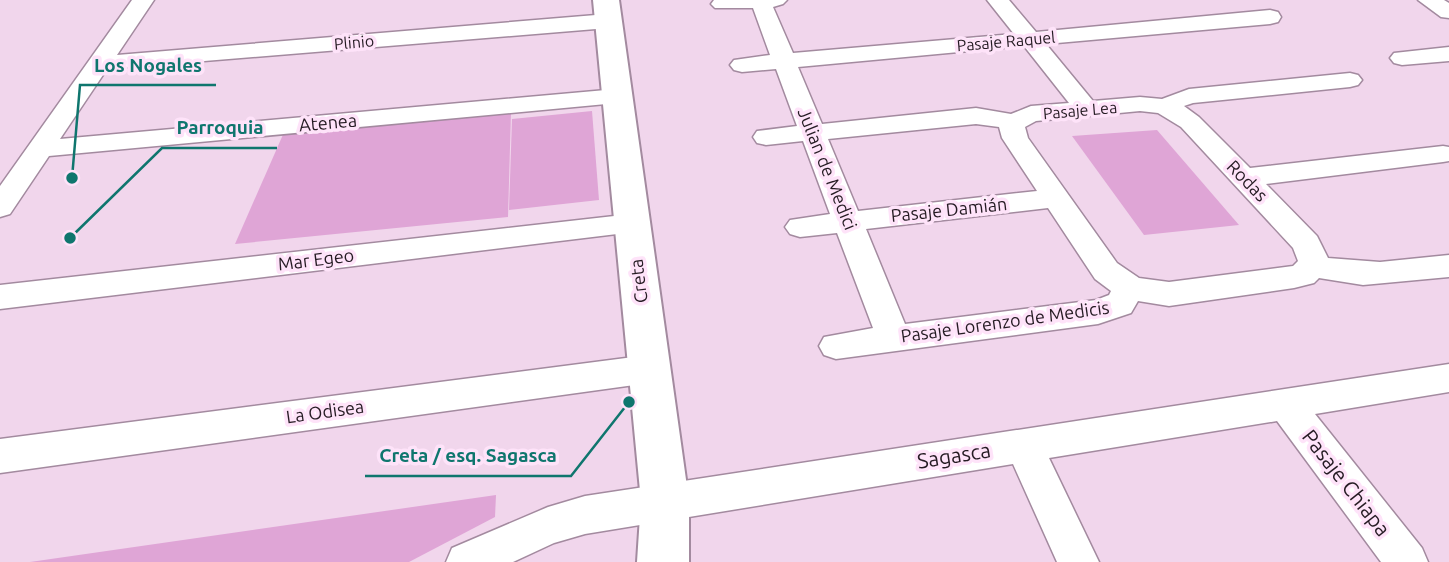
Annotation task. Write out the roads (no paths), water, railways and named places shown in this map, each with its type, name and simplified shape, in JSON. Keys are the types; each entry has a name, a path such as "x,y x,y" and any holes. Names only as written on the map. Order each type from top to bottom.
{"street":[{"path":"0,207 143,0"},
{"path":"722,4 766,0"},
{"name":"Julian de Medici","path":"766,0 784,61 894,338"},
{"path":"999,0 1087,109"},
{"path":"1429,0 1449,12"},
{"name":"Plinio","path":"99,64 607,10"},
{"name":"Creta","path":"607,10 665,501 663,562"},
{"name":"Pasaje Raquel","path":"742,65 1270,17"},
{"path":"1402,58 1449,54"},
{"name":"Pasaje Lea","path":"766,137 976,116 1014,122 1031,114 1140,104 1167,108 1175,100 1189,96 1350,80"},
{"name":"Atenea","path":"40,149 617,96"},
{"name":"Rodas","path":"1167,108 1190,122 1306,243 1313,258 1313,265"},
{"path":"1014,122 1012,127 1015,138 1105,271 1129,287"},
{"path":"1244,178 1443,154"},
{"name":"Pasaje Damián","path":"800,227 1056,198"},
{"name":"Mar Egeo","path":"0,297 632,224"},
{"path":"1313,265 1339,272 1368,275 1449,266"},
{"name":"Pasaje Lorenzo de Medicis","path":"835,346 1098,312 1120,304 1129,287 1156,294 1169,294 1294,277 1303,275 1313,265"},
{"name":"La Odisea","path":"0,456 649,369"},
{"name":"Sagasca","path":"467,562 548,526 665,501 1449,378"},
{"name":"Pasaje Chiapa","path":"1285,404 1407,562"},
{"path":"1024,445 1078,562"}],"place":[{"name":"Los Nogales","path":"72,178"},
{"name":"Parroquia","path":"70,238"},
{"name":"Creta / esq. Sagasca","path":"629,402"}]}
